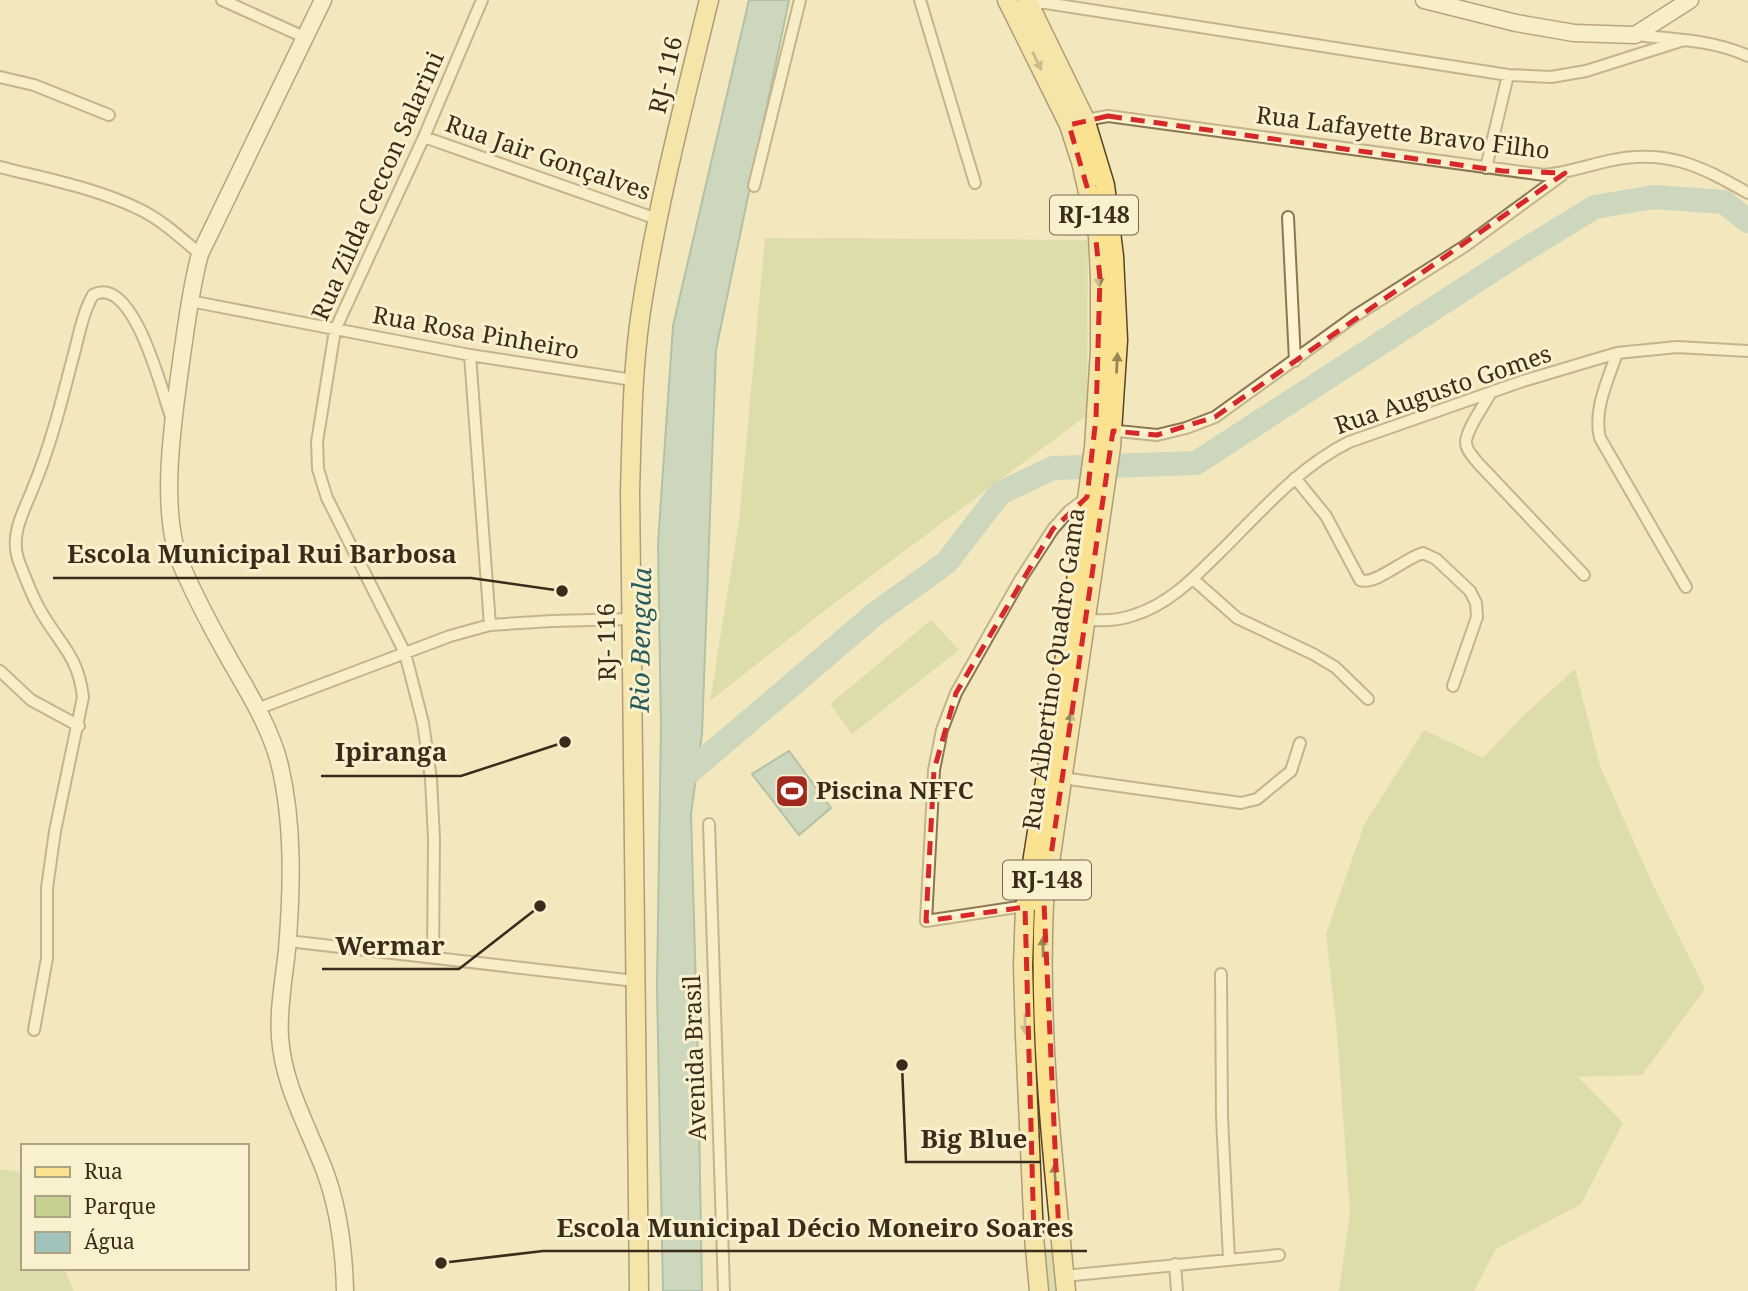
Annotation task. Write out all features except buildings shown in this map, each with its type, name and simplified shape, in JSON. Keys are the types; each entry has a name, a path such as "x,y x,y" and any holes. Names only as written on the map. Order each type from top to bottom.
{"main road":[{"name":"RJ- 116","path":"639,1291 630,491 633,380 657,219 708,0"},
{"name":"RJ-148","path":"1028,1 1105,185 1114,256 1118,340 1103,438"},
{"name":"RJ-148","path":"1008,2 1077,122"},
{"path":"1100,479 1103,438"},
{"name":"Rua Albertino Quadro Gama","path":"1065,1283 1046,1050 1042,941 1044,903 1062,778 1087,497 1100,479"},
{"name":"Rua Albertino Quadro Gama","path":"1040,1291 1034,1237 1025,1036 1023,966 1026,907 1078,619 1100,479"},
{"path":"1034,1237 1059,1235"}],"street":[{"path":"222,0 304,37"},
{"path":"323,0 200,254 190,301 174,423 170,486 174,544 181,566 257,709 278,760 287,805 290,848 288,941 280,1035 285,1074 325,1171 339,1218 345,1291"},
{"name":"Rua Zilda Ceccon Salarini","path":"433,956 434,839 431,779 423,723 405,653 327,498 318,469 317,442 335,330 424,137 482,0"},
{"path":"754,186 800,0"},
{"path":"920,0 975,183"},
{"path":"1424,0 1516,23 1574,33 1684,40 1748,56"},
{"path":"1635,35 1690,0"},
{"path":"1008,2 1046,3 1464,66 1508,75 1551,77 1586,71 1684,40"},
{"path":"1486,168 1508,75"},
{"path":"0,77 34,85 108,115"},
{"name":"Rua Lafayette Bravo Filho","path":"1077,122 1108,116 1544,175 1642,156 1673,158 1701,168 1748,193"},
{"name":"Rua Jair Gonçalves","path":"424,137 657,219"},
{"path":"0,167 97,192 140,210 166,226 200,254"},
{"path":"1103,438 1157,435 1215,417 1356,316 1465,246 1564,173"},
{"path":"1288,218 1295,361"},
{"path":"34,1030 47,958 47,888 55,831 83,697 75,662 39,608 17,556 16,536 21,513 50,444 84,317 93,295 103,291 110,293 127,307 142,331 174,423"},
{"name":"Rua Rosa Pinheiro","path":"190,301 470,355 633,380"},
{"name":"Rua Augusto Gomes","path":"1078,619 1132,616 1156,606 1193,579 1295,478 1323,455 1349,442 1523,381 1617,353 1676,347 1748,351"},
{"path":"1617,353 1598,413 1600,438 1686,587"},
{"path":"470,355 490,625"},
{"path":"1490,394 1468,434 1466,443 1469,452 1584,575"},
{"path":"1295,478 1326,516 1360,580 1371,581 1412,556 1423,553 1436,559 1470,591 1476,603 1477,617 1453,686"},
{"path":"1044,903 926,922 934,770 942,730 956,693 1020,580 1053,529 1069,511 1087,497"},
{"path":"1193,579 1237,618 1335,667 1368,699"},
{"path":"257,709 450,636 490,625 631,619"},
{"path":"0,671 31,700 79,726"},
{"path":"1062,778 1241,803 1257,799 1291,771 1300,743"},
{"name":"Avenida Brasil","path":"709,824 723,1291"},
{"path":"288,941 635,981"},
{"path":"1221,974 1222,1117 1229,1259"},
{"path":"1065,1283 1175,1264 1279,1255"},
{"path":"1175,1264 1177,1291"}],"highlighted area":[{"path":"1108,116 1503,171 1565,173 1215,417 1157,435 1113,431 1044,903 1059,1235 1034,1237 1025,907 926,921 934,770 956,693 1053,529 1087,497 1096,418 1100,278 1092,204 1069,125"}],"green space":[{"path":"765,238 1088,240 1087,415 828,608 710,701 739,522"},
{"path":"931,620 959,650 852,734 830,704"},
{"path":"1575,669 1600,766 1654,887 1705,989 1642,1075 1578,1077 1623,1123 1581,1204 1496,1249 1474,1291 1339,1291 1350,1213 1337,1032 1326,934 1364,825 1424,730 1483,758 1525,714"},
{"path":"0,1169 21,1173 21,1270 65,1270 74,1291 0,1291"},
{"path":"1036,1248 1057,1249 1061,1291 1041,1291"}],"water":[{"path":"749,0 789,0 716,350 702,734 691,814 702,1291 663,1291 657,986 661,727 658,543 673,326"},
{"name":"Piscina NFFC","path":"789,751 831,808 799,835 752,774"}],"waterway":[{"path":"674,785 875,614 947,562 1000,493 1053,468 1196,463 1595,207 1654,197 1724,202 1748,221"}],"place":[{"name":"Escola Municipal Rui Barbosa","path":"562,591"},
{"name":"Ipiranga","path":"565,742"},
{"name":"Piscina NFFC","path":"792,791"},
{"name":"Wermar","path":"540,906"},
{"name":"Big Blue","path":"902,1065"},
{"name":"Escola Municipal Décio Moneiro Soares","path":"441,1263"}],"water label":[{"name":"Rio Bengala","path":"641,640"}]}
